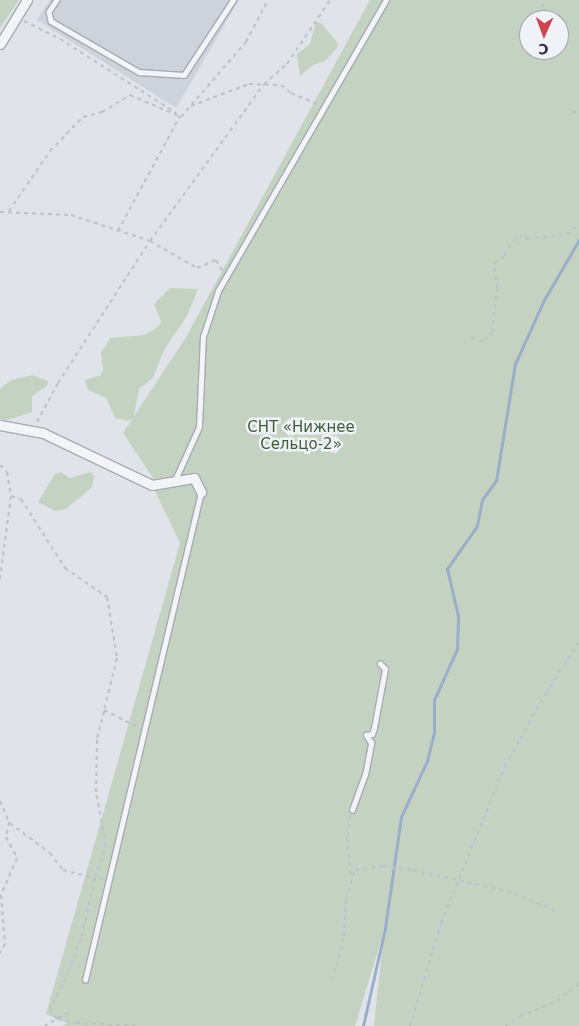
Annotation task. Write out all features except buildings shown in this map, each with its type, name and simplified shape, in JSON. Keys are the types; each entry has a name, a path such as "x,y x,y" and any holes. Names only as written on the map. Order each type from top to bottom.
{"street":[{"path":"0,44 27,0"},
{"path":"0,425 43,433 152,485 163,486 175,480 194,478 201,492"}],"lane":[{"path":"56,0 49,12 51,21 139,72 184,75 233,0"},
{"path":"175,480 199,427 204,337 225,279 386,0"},
{"path":"85,980 201,492"},
{"path":"352,810 365,775 371,743 366,735 372,734 374,728 385,669 380,664"}],"path":[{"path":"118,230 181,116 246,42 268,0"},
{"path":"32,431 58,384 150,241 264,84 287,64 330,0"},
{"path":"18,17 60,39 181,116"},
{"path":"189,107 249,84 264,84 281,85 292,93 324,108"},
{"path":"10,211 50,152 83,117 102,112 130,95 181,116"},
{"path":"573,112 579,112"},
{"path":"0,212 10,211 71,216 150,241 197,268 216,260 225,279"},
{"path":"471,338 484,341 492,332 497,288 494,263 504,256 513,241 525,234 528,239 566,234 579,225"},
{"path":"0,465 7,472 12,496 0,578"},
{"path":"0,800 9,822 50,853 63,870 95,878 106,846 96,792 97,738 118,658 107,597 65,568 21,499 12,496"},
{"path":"410,1026 441,923 505,766 546,693 579,642"},
{"path":"104,710 143,730"},
{"path":"332,981 344,936 346,899 351,877 347,823 352,810"},
{"path":"0,953 5,944 1,895 17,858 6,837 9,822"},
{"path":"351,877 356,870 383,866 507,891 557,911"},
{"path":"505,1026 520,1016 557,1001 579,984"},
{"path":"44,1026 71,1011"}],"shaded area":[{"path":"50,0 239,0 176,108 37,20"}],"green space":[{"path":"0,0 19,0 0,28"},
{"name":"СНТ «Нижнее Сельцо-2»","path":"370,0 579,0 579,1026 374,1026 384,931 355,1026 63,1026 67,1023 46,1014 180,543 155,491 155,481 123,433 133,418 128,421 115,418 106,398 88,390 85,380 101,375 103,370 101,353 110,338 144,335 159,326 161,321 154,304 170,288 198,289 187,316 164,350 153,378 139,389 134,416 185,339"},
{"path":"316,22 321,23 338,43 337,48 325,61 313,65 300,76 297,54 310,44"},
{"path":"33,375 48,381 47,386 32,396 32,412 8,420 0,419 0,389 11,380"},
{"path":"61,472 70,478 91,472 94,476 92,487 66,509 55,511 38,502 55,474"}],"waterway":[{"path":"363,1026 385,928 401,817 427,761 434,732 434,700 457,649 458,616 447,569 477,526 482,500 496,481 515,364 544,300 579,240"}]}
